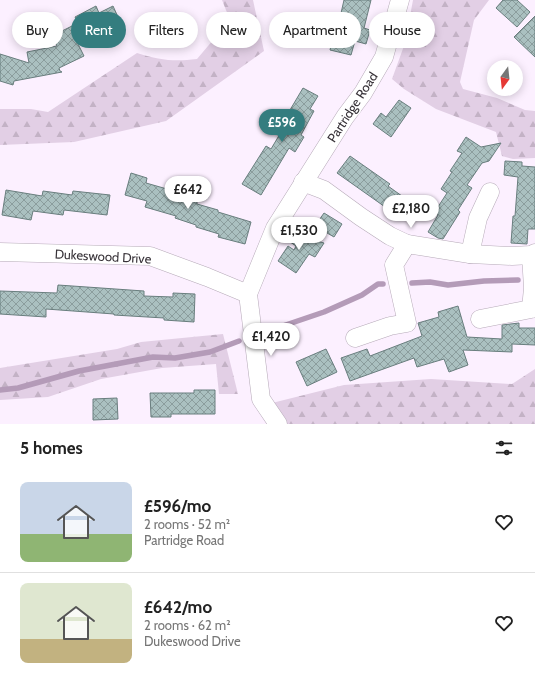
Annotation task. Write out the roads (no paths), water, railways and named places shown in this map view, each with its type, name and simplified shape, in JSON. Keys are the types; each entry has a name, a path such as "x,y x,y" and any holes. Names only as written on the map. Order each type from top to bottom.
{"street":[{"name":"Partridge Road","path":"248,294 275,228 345,117 363,93 384,57 400,0"},
{"path":"303,182 324,190 390,236 407,244 470,254 512,256 533,254 533,288 531,309 480,319"},
{"path":"470,254 478,218 490,192"},
{"path":"355,338 390,326 407,323 394,265 407,244"},
{"name":"Dukeswood Drive","path":"0,252 150,256 248,294"},
{"path":"248,294 261,399 273,422"}],"waterway":[{"path":"412,283 430,282 448,285 484,281 518,280"},
{"path":"268,331 324,312 362,295 378,284 383,284"},
{"path":"0,390 18,388 79,371 153,357 175,358 210,352 239,341"}]}
